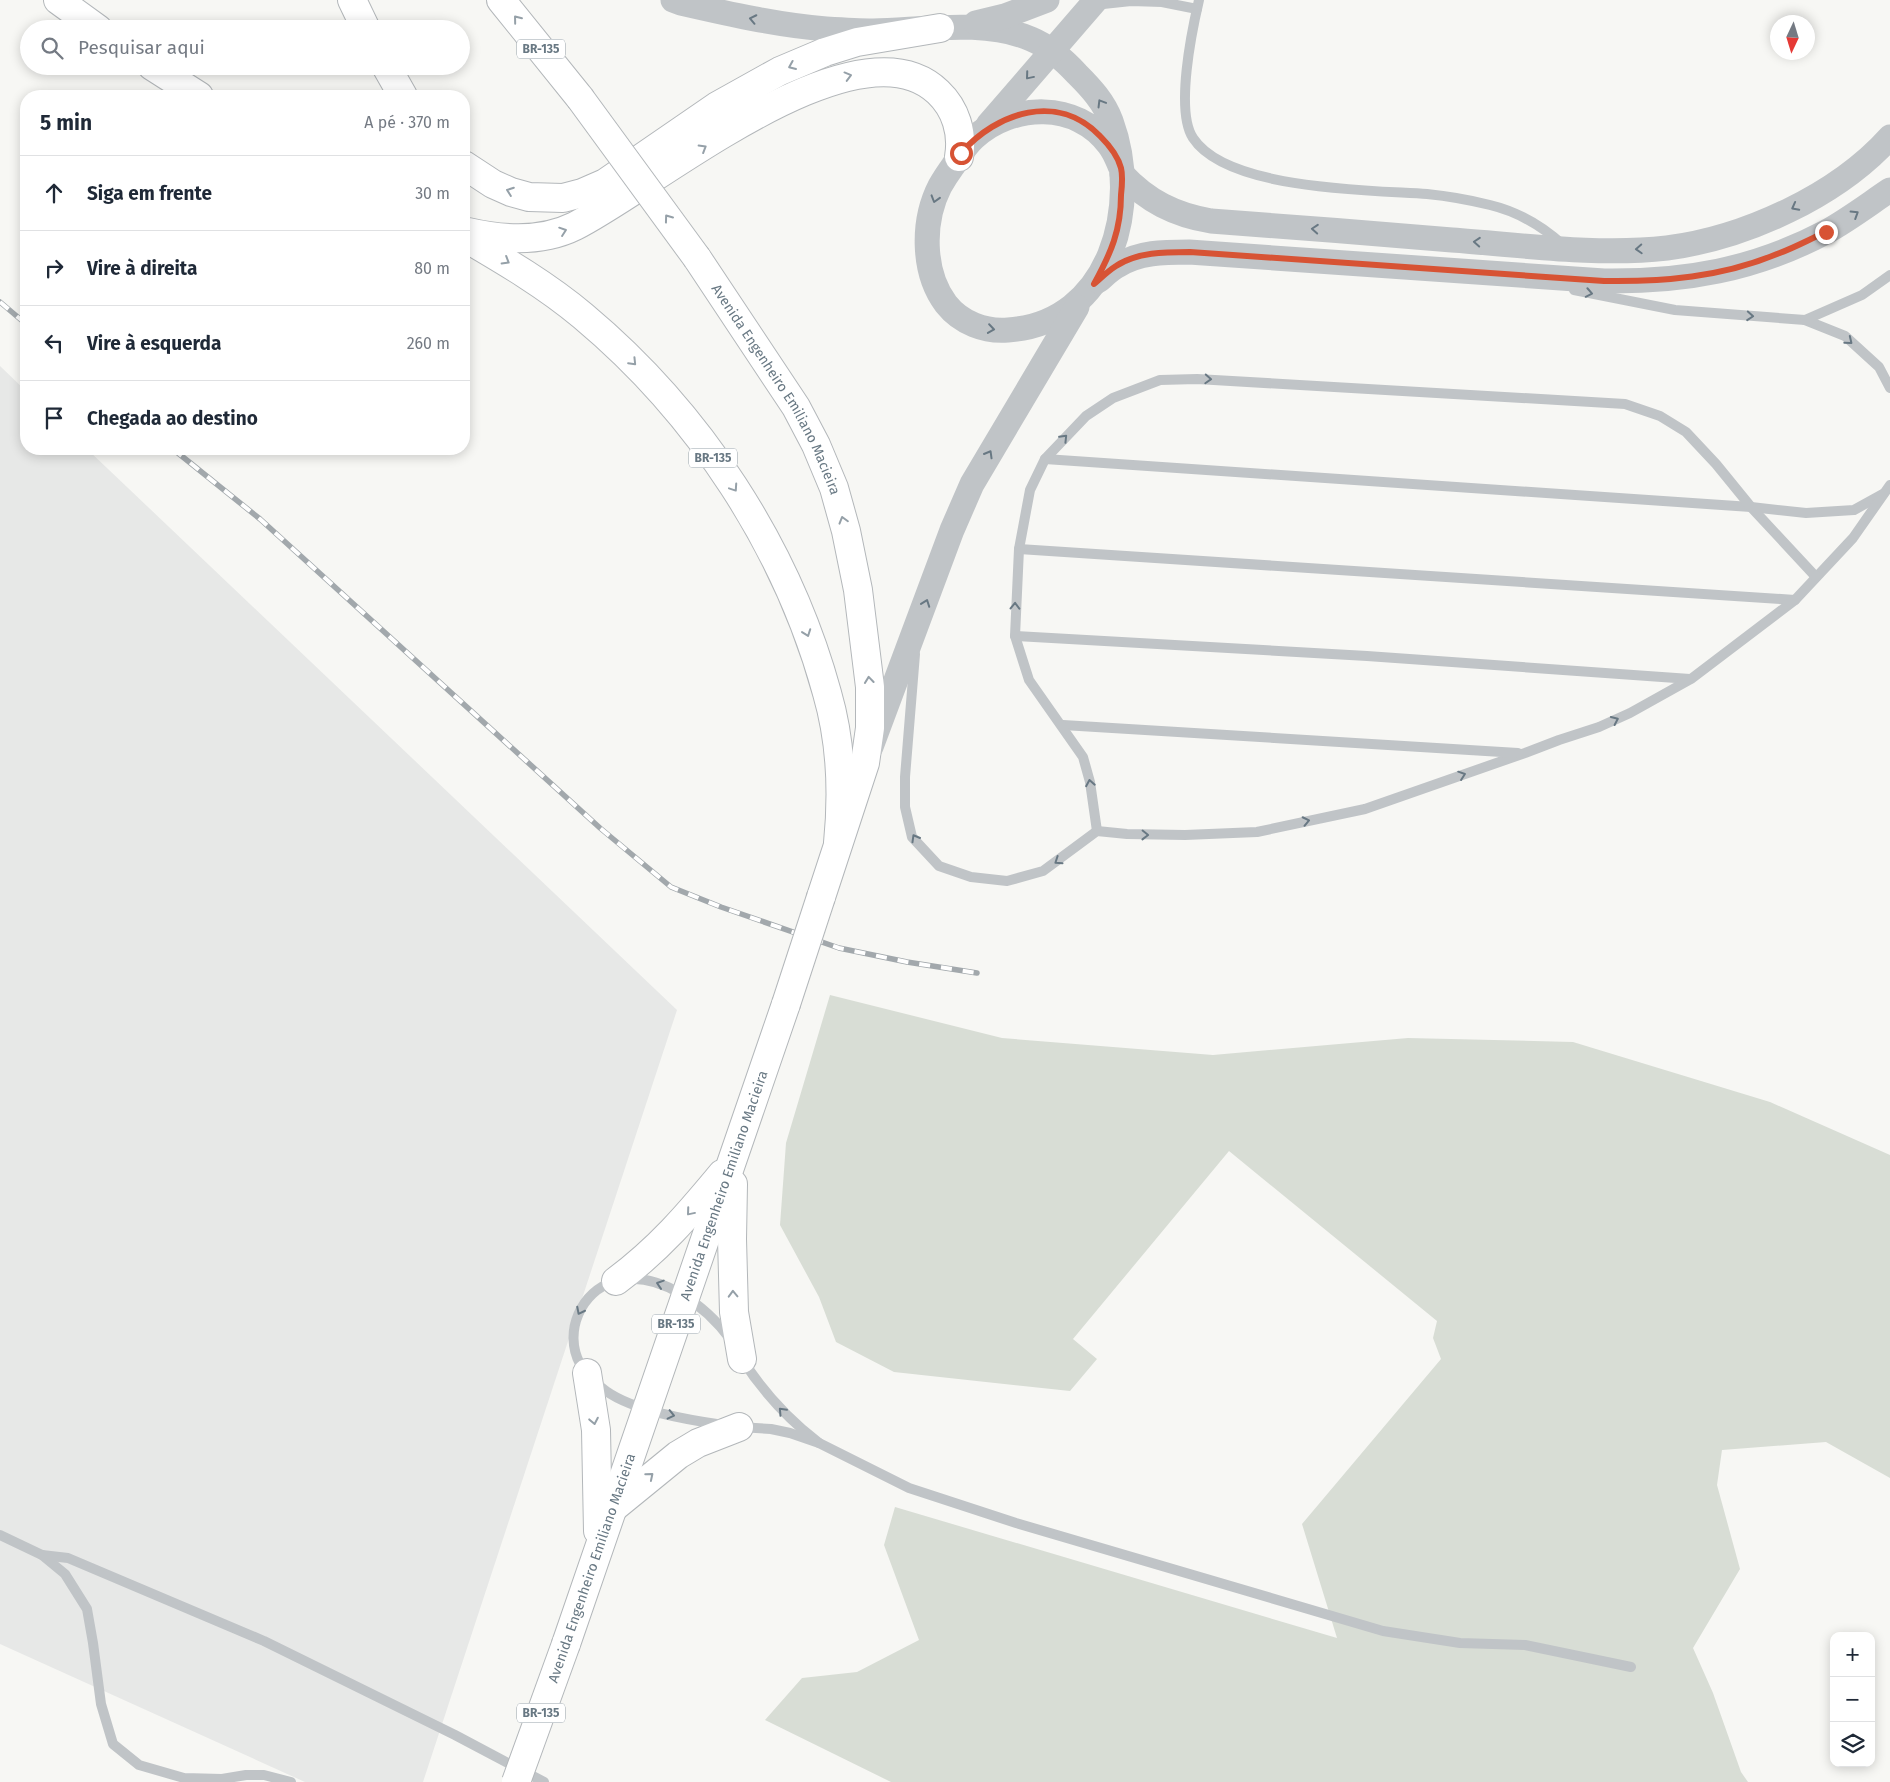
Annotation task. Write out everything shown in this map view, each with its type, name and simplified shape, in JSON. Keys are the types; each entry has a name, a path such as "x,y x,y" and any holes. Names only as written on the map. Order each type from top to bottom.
{"highway":[{"path":"58,0 86,20"},
{"path":"352,0 362,20"},
{"name":"Avenida Engenheiro Emiliano Macieira","path":"501,0 580,98 697,258 796,407 816,445 834,488 846,532 858,590 870,688 870,728 865,763 786,1004 686,1297 566,1644 516,1782"},
{"path":"470,168 492,184 529,197 563,198 582,193 605,183 717,106 780,71 825,52 857,42 940,28"},
{"path":"470,232 499,238 518,239 555,234 574,227 766,109 803,91 832,80 862,72 878,71 913,76 936,90 945,99 955,117 961,137 959,157"},
{"path":"166,75 190,90"},
{"path":"391,75 400,90"},
{"name":"Avenida Engenheiro Emiliano Macieira","path":"470,240 524,272 582,316 626,355 675,406 735,489 777,559 807,632 828,694 836,735 839,766 841,807 838,843"},
{"path":"616,1281 637,1265 681,1223 732,1161"},
{"path":"732,1161 733,1303 742,1359"},
{"path":"587,1373 596,1430 598,1550"},
{"path":"613,1508 678,1455 698,1443 739,1428"}],"street":[{"path":"672,0 768,22 824,29 870,31 976,28 1030,38 1051,50 1092,88 1110,120 1117,141 1121,170 1121,212 1117,235 1110,255 972,484 952,530 865,763"},
{"path":"940,28 978,23 1006,16 1047,0"},
{"path":"982,132 1094,2"},
{"path":"1890,138 1857,169 1819,195 1779,216 1742,229 1668,248 1567,249 1197,219 1157,204 1134,187 1121,170 1109,145 1096,131 1080,121 1049,111 1015,115 993,124 973,139 939,188 931,213 928,234 928,258 931,274 938,292 952,311 971,324 982,328 1004,330 1018,329 1054,319 1088,292 1117,265 1139,256 1162,252 1215,253 1604,281 1646,282 1687,278 1736,268 1777,255 1826,232 1890,190"}],"lane":[{"path":"1094,2 1131,1 1198,5 1189,44 1186,118 1192,138 1209,155 1230,166 1251,174 1288,181 1355,190 1429,194 1491,205 1521,216 1544,228 1567,249"},
{"path":"1490,273 1675,310 1805,320 1845,336 1879,367 1890,388"},
{"path":"1805,320 1862,295 1890,275"},
{"path":"1096,831 1090,782 1083,757 1063,725 1030,680 1015,636 1019,549 1030,490 1045,459 1086,416 1113,398 1160,380 1197,379 1625,404 1660,416 1686,432 1716,464 1751,507 1816,577"},
{"path":"1045,459 1751,507 1806,513 1854,510 1888,489"},
{"path":"917,628 905,777 905,807 912,837 939,866 971,877 1007,881 1043,871 1096,831 1127,834 1185,835 1257,832 1365,809 1599,727 1630,713 1691,679 1795,600 1853,538 1888,489"},
{"path":"1019,549 1795,600"},
{"path":"1015,636 1367,656 1691,679"},
{"path":"1063,725 1524,754"},
{"path":"819,1443 785,1414 751,1373 717,1322 686,1297 670,1287 650,1280 616,1281 599,1288 586,1299 577,1314 575,1350 580,1364 608,1392 628,1403 647,1409 739,1428 771,1429 790,1433 819,1443 909,1488 1016,1523 1383,1631 1460,1643 1525,1645 1631,1667"},
{"path":"0,1535 42,1555 65,1574 87,1609 101,1704 113,1744 139,1765 184,1778 222,1779 246,1775 264,1775 291,1782"},
{"path":"42,1555 68,1558 264,1642 454,1735 544,1782"}],"shaded area":[{"path":"0,366 20,385 20,455 93,455 677,1010 423,1782 305,1782 0,1644"},
{"path":"830,995 1002,1038 1213,1055 1408,1038 1573,1042 1770,1102 1890,1155 1890,1478 1826,1442 1722,1450 1717,1485 1740,1569 1693,1648 1713,1693 1741,1772 1748,1782 891,1782 765,1720 802,1678 857,1672 919,1640 884,1545 895,1507 1337,1638 1302,1524 1441,1359 1433,1338 1437,1321 1229,1151 1073,1339 1097,1359 1070,1391 894,1372 836,1342 819,1297 780,1225 786,1143"}],"railway":[{"path":"0,302 20,319"},
{"path":"180,455 260,519 600,828 671,887 721,907 839,948 907,962 977,973"}],"route":[{"path":"961,153 973,139 993,124 1015,115 1031,112 1049,111 1065,115 1080,121 1096,131 1109,145 1122,174 1121,212 1117,235 1110,255 1094,284 1117,265 1139,256 1162,252 1215,253 1604,281 1646,282 1687,278 1736,268 1777,255 1826,232"}]}
